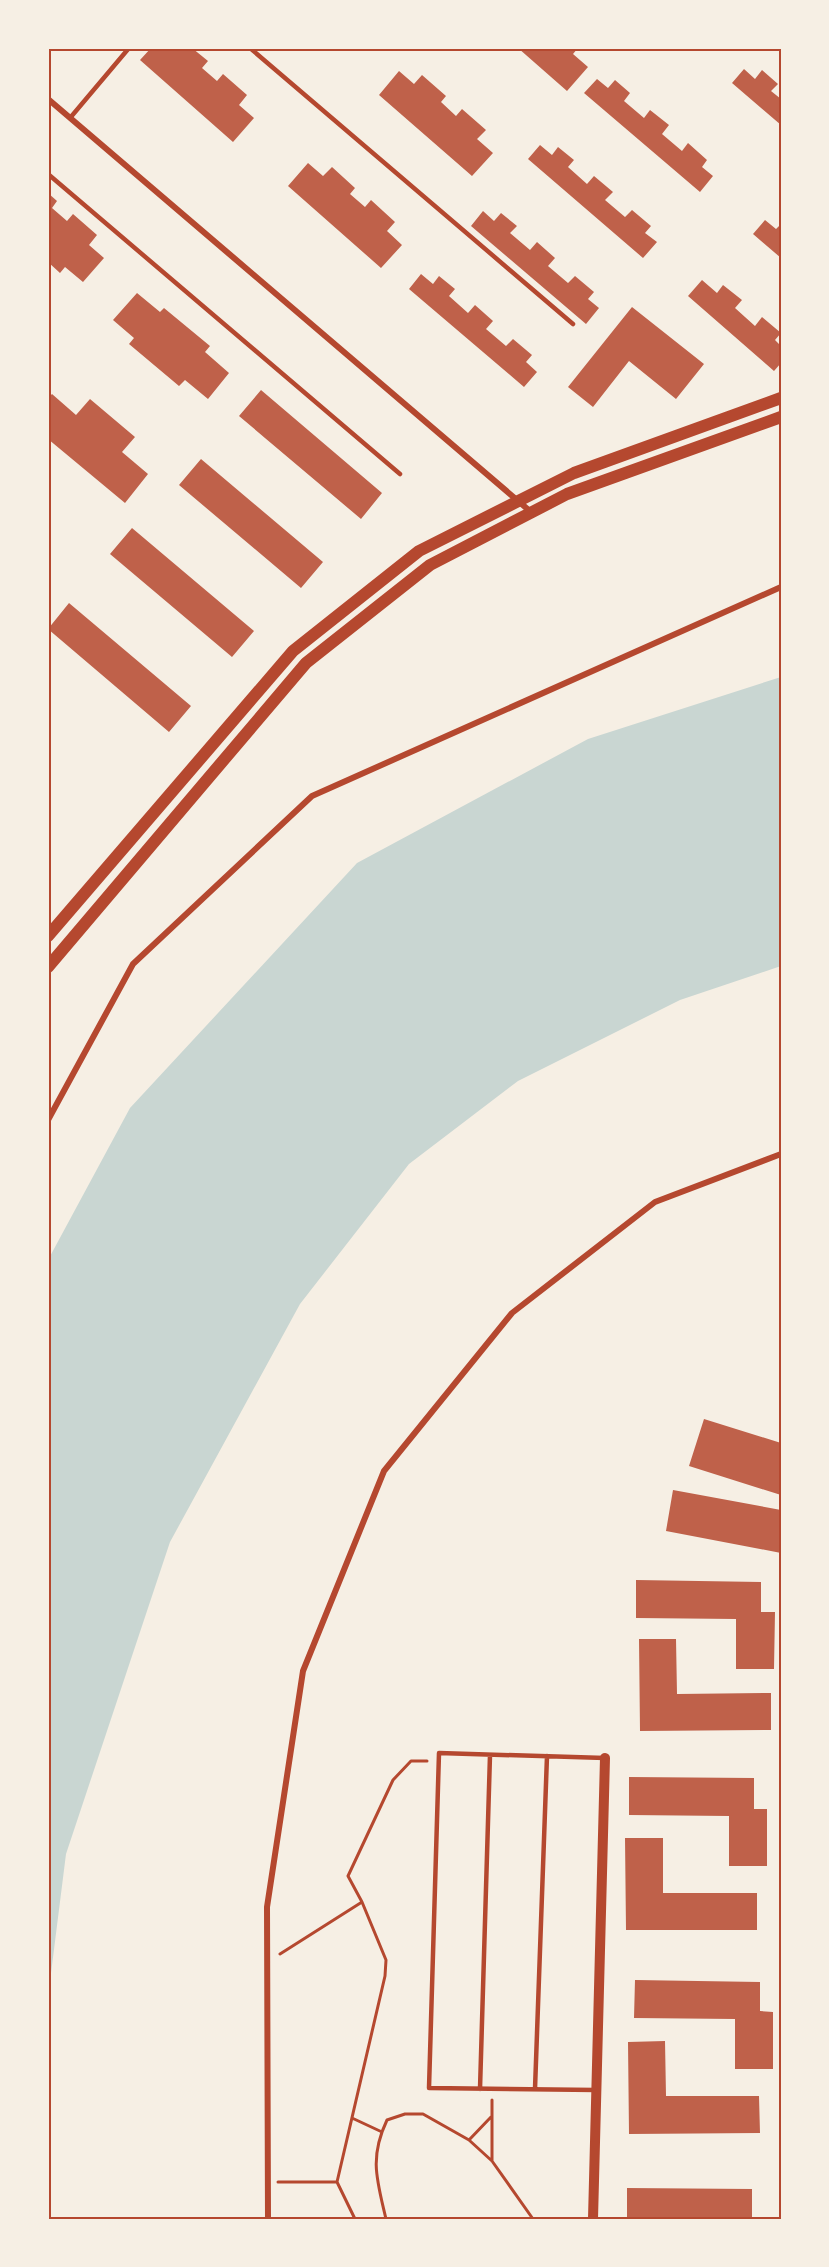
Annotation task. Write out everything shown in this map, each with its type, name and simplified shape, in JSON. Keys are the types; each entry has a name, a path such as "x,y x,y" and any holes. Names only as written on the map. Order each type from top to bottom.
{"main road":[{"path":"48,936 293,651 419,551 574,473 781,398"},
{"path":"48,967 306,663 430,565 567,494 781,417"}],"street":[{"path":"48,99 532,512"},
{"path":"48,1120 132,964 312,796 781,587"},
{"path":"268,2219 267,1907 303,1671 384,1471 512,1313 655,1202 781,1154"},
{"path":"593,2219 605,1758"}],"lane":[{"path":"70,118 129,48"},
{"path":"250,48 573,324"},
{"path":"48,174 400,474"},
{"path":"596,2090 429,2088 440,1753 605,1758"},
{"path":"480,2089 490,1755"},
{"path":"535,2089 547,1756"}],"path":[{"path":"355,2219 337,2182 385,1976 386,1960 363,1902 348,1876 393,1779 411,1761 439,1760"},
{"path":"267,1962 363,1902"},
{"path":"492,2089 492,2161"},
{"path":"386,2219 374,2169 382,2132 387,2120 405,2114 423,2114 469,2140 492,2161 533,2219"},
{"path":"469,2140 492,2116"},
{"path":"352,2118 382,2132"},
{"path":"268,2182 337,2182"}],"shaded area":[{"path":"781,677 781,966 680,1000 518,1081 409,1164 300,1304 170,1542 66,1854 48,1997 48,1260 130,1108 357,863 588,739"}],"building":[{"path":"151,48 192,48 208,61 202,68 217,81 223,74 247,95 239,105 254,118 233,142 140,60"},
{"path":"518,48 578,48 573,54 588,67 567,91"},
{"path":"744,69 755,79 762,70 778,84 771,91 781,99 781,125 732,83"},
{"path":"399,71 414,84 422,75 446,96 441,102 456,116 462,109 486,130 477,139 493,153 472,176 379,95"},
{"path":"597,79 608,88 615,80 630,93 624,101 644,118 650,110 669,125 662,134 682,151 688,143 707,160 702,167 713,176 700,192 584,93"},
{"path":"540,145 552,155 558,147 574,160 568,167 587,184 594,176 613,192 605,200 625,217 632,210 651,226 645,233 657,242 643,258 528,159"},
{"path":"308,163 323,176 332,167 355,188 350,194 365,207 371,200 395,222 387,231 402,245 381,268 288,186"},
{"path":"48,193 57,201 52,208 67,221 73,214 97,235 89,245 104,258 83,282 65,267 60,273 48,262"},
{"path":"483,211 494,221 501,213 517,226 510,233 530,250 537,242 555,258 548,266 568,283 575,276 594,292 588,299 599,308 586,324 471,226"},
{"path":"765,220 776,229 781,224 781,258 753,234"},
{"path":"421,274 433,284 439,276 455,289 449,296 468,313 475,305 493,321 486,329 506,346 513,339 532,355 526,362 537,372 524,387 409,289"},
{"path":"702,280 717,293 723,285 742,300 735,308 755,326 762,317 781,333 775,340 781,346 781,363 774,371 688,296"},
{"path":"137,293 160,312 164,308 210,346 205,352 229,373 208,399 185,380 179,386 129,344 134,338 113,320"},
{"path":"632,307 704,364 676,399 629,361 593,407 568,387"},
{"path":"261,390 382,493 361,519 239,416"},
{"path":"52,394 76,415 90,399 135,437 122,452 148,474 125,503 48,439 48,398"},
{"path":"201,459 323,562 301,588 179,485"},
{"path":"132,528 254,631 232,657 110,554"},
{"path":"69,603 191,706 169,732 48,629"},
{"path":"704,1419 781,1443 781,1495 689,1466"},
{"path":"673,1490 781,1510 781,1553 666,1531"},
{"path":"636,1580 761,1582 761,1612 775,1612 774,1669 736,1669 736,1619 636,1618"},
{"path":"639,1639 676,1639 677,1694 771,1693 771,1730 640,1731"},
{"path":"629,1777 754,1778 754,1809 767,1809 767,1866 729,1866 729,1816 629,1815"},
{"path":"625,1838 663,1838 663,1893 757,1893 757,1930 626,1930"},
{"path":"635,1980 760,1982 760,2011 773,2012 773,2069 735,2069 735,2019 634,2018"},
{"path":"665,2041 666,2096 759,2096 760,2133 629,2134 628,2042"},
{"path":"627,2188 752,2189 752,2219 627,2219"}]}
